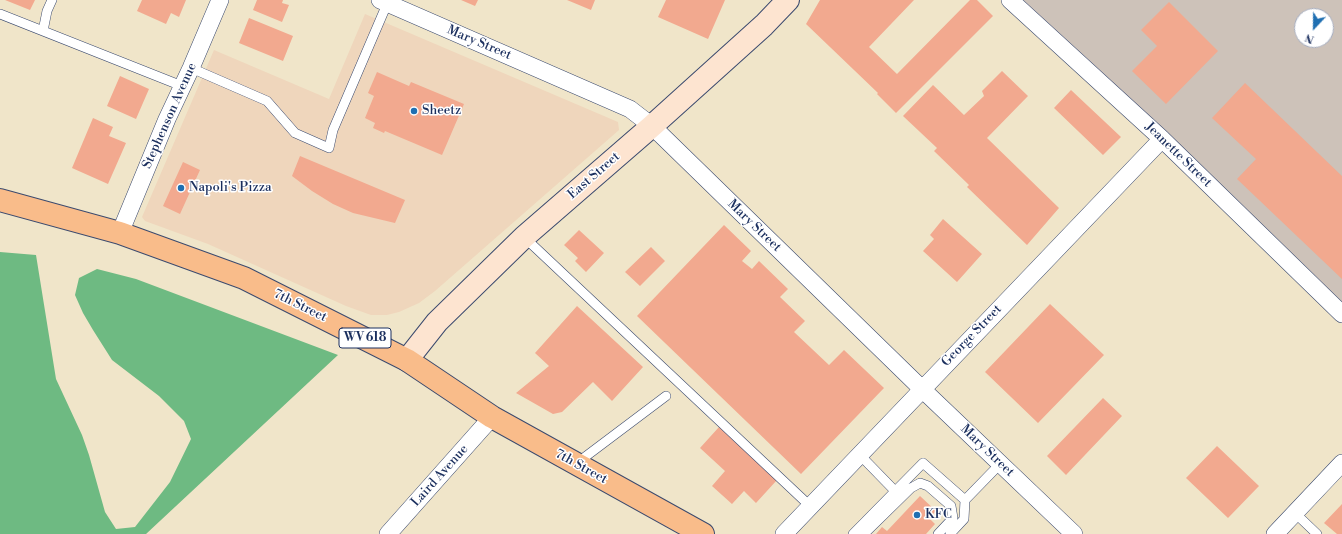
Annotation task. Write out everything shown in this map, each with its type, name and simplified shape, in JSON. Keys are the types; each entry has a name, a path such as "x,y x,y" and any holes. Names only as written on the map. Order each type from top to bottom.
{"main road":[{"name":"East Street","path":"407,360 437,322 524,237 652,126 764,25 788,0"},
{"name":"7th Street","path":"0,200 120,233 244,278 407,360 492,417 703,534"}],"street":[{"name":"Stephenson Avenue","path":"120,233 167,119 220,0"},
{"name":"Jeanette Street","path":"1010,0 1162,138 1342,314"},
{"name":"Mary Street","path":"384,2 630,109 652,126 922,389 1074,534"},
{"name":"George Street","path":"784,534 1162,138"},
{"name":"Laird Avenue","path":"388,534 492,417"},
{"path":"1275,534 1342,463"}],"lane":[{"path":"43,31 47,11 52,0"},
{"path":"191,68 267,101 295,133 329,148 333,130 384,2"},
{"path":"0,14 182,86"},
{"path":"524,237 810,506"},
{"path":"576,464 666,396"},
{"path":"859,454 895,491"},
{"path":"853,534 923,463 965,500"},
{"path":"950,534 964,519 965,500 1000,464"},
{"path":"864,534 911,488 920,483 928,486 951,506 953,518 938,534"},
{"path":"1295,513 1317,534"}],"shaded area":[{"path":"1010,0 1342,0 1342,314"},
{"path":"365,14 618,122 619,130 435,291 419,303 399,312 387,315 371,315 346,306 208,244 145,221 142,217 214,50 329,99"}],"green space":[{"path":"0,252 36,255 56,379 82,435 105,512 116,529 135,527 170,482 191,439 184,421 159,396 112,360 83,313 75,295 79,278 97,269 136,279 338,355 146,534 0,534"}],"building":[{"path":"5,0 35,0 30,10"},
{"path":"142,0 186,0 179,17 171,13 166,24 137,11"},
{"path":"257,0 283,0 282,3 289,5 282,22 253,10"},
{"path":"461,0 478,0 475,6"},
{"path":"567,0 595,0 591,10"},
{"path":"666,0 725,0 708,39 658,17"},
{"path":"820,0 914,0 869,47 897,74 970,0 977,0 993,16 896,113 877,94 878,93 806,24"},
{"path":"1169,2 1218,51 1166,104 1132,71 1157,46 1141,30"},
{"path":"249,18 293,36 283,61 239,43"},
{"path":"1002,71 1028,96 987,138 1059,208 1027,245 967,187 969,185 934,151 937,148 903,116 933,85 964,115 984,96 982,91"},
{"name":"Sheetz","path":"377,72 409,86 411,82 464,104 442,155 385,131 384,133 373,128 375,123 365,118 374,96 368,93"},
{"path":"120,76 149,89 136,119 107,106"},
{"path":"1245,83 1342,176 1342,279 1237,179 1256,159 1212,118"},
{"path":"1071,90 1121,137 1103,155 1054,108"},
{"path":"93,118 113,127 109,136 126,143 108,184 72,168"},
{"path":"300,156 405,200 395,223 353,213 333,204 312,191 292,176"},
{"name":"Napoli's Pizza","path":"183,162 200,170 180,214 163,206"},
{"path":"943,219 982,254 957,282 923,251 934,239 930,235"},
{"path":"724,225 751,251 742,261 752,269 759,261 788,289 780,297 805,321 794,332 829,365 844,350 884,388 801,474 637,316"},
{"path":"579,230 604,253 586,272 575,261 578,258 564,245"},
{"path":"651,247 665,261 640,286 625,272"},
{"path":"1050,304 1104,355 1038,423 985,372"},
{"path":"577,306 643,367 612,401 593,382 562,412 553,414 516,393 549,366 535,353"},
{"path":"1103,398 1122,416 1066,475 1047,456"},
{"path":"719,427 777,480 756,503 744,491 732,504 712,486 725,471 700,448"},
{"path":"1217,446 1259,486 1228,518 1186,478"},
{"name":"KFC","path":"920,496 936,511 929,518 935,524 926,534 876,534 882,527 887,531"},
{"path":"1342,504 1342,534 1337,534 1324,523"}],"place":[{"name":"Sheetz","path":"414,111"},
{"name":"Napoli's Pizza","path":"181,188"},
{"name":"KFC","path":"917,515"}]}
